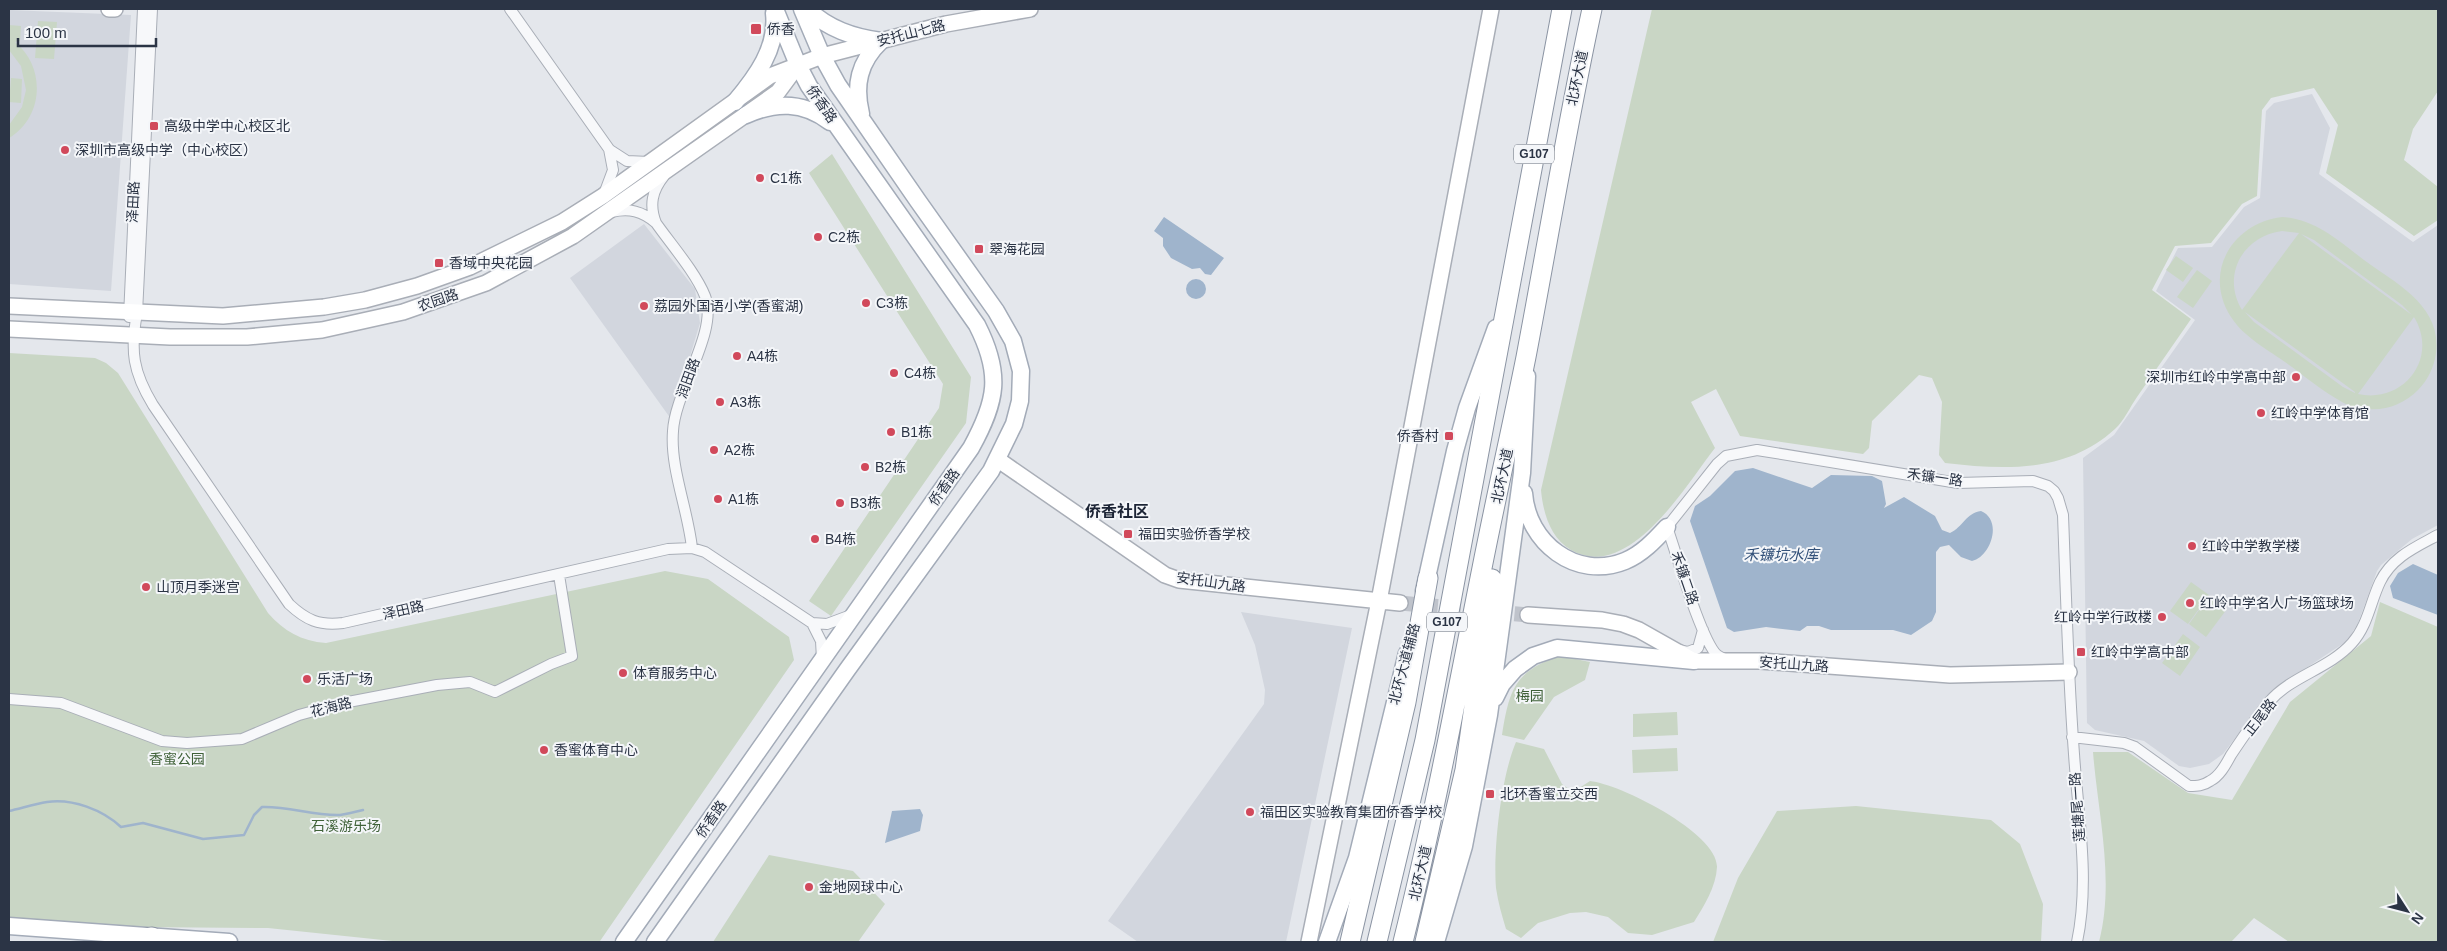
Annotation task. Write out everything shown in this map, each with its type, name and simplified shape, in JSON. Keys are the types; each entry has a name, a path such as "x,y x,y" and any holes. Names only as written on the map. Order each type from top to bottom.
{"highway":[{"name":"北环大道","path":"1377,942 1425,740 1506,299 1562,9"},
{"name":"北环大道","path":"1403,942 1439,788 1482,566 1526,356 1569,115 1592,9"},
{"path":"1425,942 1465,770 1492,582 1504,466"},
{"path":"1350,942 1406,702 1428,578"},
{"path":"120,942 152,938"}],"main road":[{"name":"侨香路","path":"624,939 845,630 971,448 987,418 993,392 994,368 990,349 977,325 838,128 798,65 774,9"},
{"path":"734,102 751,84 768,53 774,9"},
{"name":"侨香路","path":"656,942 846,670 991,471 1014,424 1020,401 1021,371 1013,341 996,310 838,85 822,56 802,9"},
{"path":"807,9 824,22 845,34 881,41"},
{"path":"862,119 857,88 861,68 866,57 881,41"},
{"path":"746,115 764,107 794,105 823,116 838,128"},
{"name":"北环大道辅路","path":"1327,942 1357,858 1389,720 1428,578 1455,451 1467,408 1506,299"},
{"path":"1436,942 1464,846 1489,715 1522,473 1528,386 1526,356"},
{"path":"1522,473 1525,507 1538,536 1556,552 1577,562 1600,566 1625,561 1650,545 1667,527"},
{"path":"845,630 865,645"},
{"path":"1489,715 1496,694 1507,677 1522,663 1547,650 1574,649 1694,661"},
{"path":"824,659 846,670"},
{"path":"1336,942 1357,858"},
{"path":"660,942 668,924"},
{"path":"9,926 103,932 152,938 229,942"}],"street":[{"path":"110,9 115,9"},
{"name":"泽田路","path":"143,9 132,312 135,371 153,405 288,604 311,621 327,625 343,623 668,549 692,548 712,556 812,623"},
{"name":"泽田路","path":"132,312 152,9"},
{"path":"510,9 609,150 627,161 651,162"},
{"name":"安托山七路","path":"822,56 946,24 1030,9"},
{"path":"1309,942 1379,601 1491,9"},
{"name":"农园路","path":"9,306 223,316 324,307 365,300 417,286 470,267 562,222 603,196 770,76 822,56"},
{"name":"农园路","path":"9,329 209,338 283,335 338,327 403,312 486,283 566,241 670,170 778,92 798,65"},
{"path":"603,196 613,170 609,150"},
{"name":"润田路","path":"670,170 653,193 652,209 656,223 701,288 708,314 705,330 678,406 673,428 674,448 692,548"},
{"name":"润田路","path":"608,213 631,210 641,212 656,223"},
{"name":"禾镰一路","path":"1667,527 1717,464 1726,456 1746,450 1825,460 1958,483 2018,480 2041,482 2054,491 2063,515 2069,672"},
{"name":"安托山九路","path":"997,459 1165,575 1179,580 1400,603"},
{"name":"禾镰二路","path":"1667,527 1703,629 1718,656 1728,660"},
{"name":"正尾路","path":"2072,737 2124,743 2135,747 2189,786 2199,786 2212,781 2223,769 2270,701 2283,690 2333,660 2351,644 2365,624 2381,581 2392,564 2407,552 2438,535"},
{"name":"花海路","path":"9,699 61,703 151,738 187,744 242,739 299,715 343,703 437,685 470,682 495,692 551,664 572,656 559,575"},
{"path":"812,623 827,624 838,621 851,615 861,606"},
{"path":"1528,615 1602,620 1623,624 1639,630 1694,661"},
{"path":"812,623 821,641 824,659"},
{"path":"1671,648 1693,651 1701,643 1703,629"},
{"name":"安托山九路","path":"1694,661 1728,660 1950,675 2069,672"},
{"name":"莲塘尾一路","path":"2069,672 2082,875 2081,914 2077,942"}],"shaded area":[{"name":"深圳市高级中学（中心校区）","path":"9,10 131,15 111,291 9,284"},
{"name":"深圳市红岭中学高中部","path":"2312,94 2330,128 2319,174 2413,242 2438,225 2438,525 2412,539 2381,565 2377,571 2358,623 2347,641 2288,680 2265,699 2223,754 2209,764 2190,768 2179,766 2144,741 2095,730 2087,723 2083,458 2114,435 2195,320 2156,291 2178,248 2212,247 2244,207 2260,198 2266,111 2274,103"},
{"name":"荔园外国语小学(香蜜湖)","path":"644,224 695,289 700,323 671,419 570,278"},
{"name":"福田区实验教育集团侨香学校","path":"1241,612 1352,628 1286,942 1138,942 1108,921 1264,704 1265,690 1255,645"}],"green space":[{"path":"1652,9 2438,9 2438,91 2413,129 2404,160 2438,187 2438,220 2414,236 2326,173 2338,125 2314,88 2271,98 2262,110 2257,196 2242,204 2211,243 2175,246 2152,290 2191,319 2121,422 2115,429 2096,443 2077,454 2035,465 1991,467 1945,463 1939,455 1942,402 1932,378 1919,375 1872,421 1869,448 1863,454 1740,436 1716,389 1691,402 1715,448 1672,505 1654,525 1634,542 1614,553 1593,557 1571,550 1558,539 1549,524 1541,490"},
{"path":"38,21 57,22 54,59 35,58"},
{"path":"9,25 21,26 20,41 15,42 25,52 32,65 37,91 29,118 21,129 9,138 9,125 22,107 26,90 21,66 9,50"},
{"path":"11,78 22,79 21,103 9,102"},
{"path":"832,154 971,377 966,423 831,616 809,601 939,408 943,384 809,173"},
{"path":"2282,217 2316,226 2403,288 2425,309 2432,322 2436,336 2436,353 2428,378 2413,395 2401,403 2388,408 2360,408 2348,405 2322,390 2243,332 2237,325 2223,300 2220,283 2221,267 2227,252 2237,239 2249,229 2265,221","holes":["2282,231 2299,233 2242,310 2236,297 2235,271 2247,249 2268,234","2301,234 2314,240 2402,305 2412,315","2245,312 2355,393 2343,387 2254,322","2414,317 2421,332 2422,348 2419,362 2413,375 2403,385 2390,392 2375,395 2358,394"]},
{"path":"2176,256 2193,268 2183,282 2166,270"},
{"path":"2197,270 2212,281 2193,308 2177,297"},
{"name":"香蜜公园","path":"9,353 95,358 106,363 118,373 268,613 280,625 301,637 326,643 665,571 708,579 789,637 794,660 600,941 402,942 268,928 134,927 9,922"},
{"name":"红岭中学名人广场篮球场","path":"2191,582 2209,595 2188,624 2170,611"},
{"name":"红岭中学名人广场篮球场","path":"2209,596 2227,609 2206,637 2189,624"},
{"path":"2380,602 2438,627 2438,942 2289,942 2254,918 2231,942 2099,942 2104,919 2106,895 2104,847 2093,752 2128,752 2188,793 2232,800 2290,702 2371,636"},
{"name":"红岭中学名人广场篮球场","path":"2183,634 2200,647 2180,676 2162,663"},
{"name":"梅园","path":"1561,656 1590,662 1585,680 1554,697 1524,740 1502,735 1508,706 1517,684 1533,668"},
{"path":"1677,712 1678,735 1633,737 1633,714"},
{"path":"1516,742 1544,749 1562,784 1573,792 1590,781 1623,791 1665,812 1702,840 1713,854 1717,867 1712,889 1694,922 1652,935 1628,933 1608,917 1586,912 1570,913 1538,923 1521,938 1506,929 1496,888 1497,834 1502,793"},
{"path":"1677,748 1678,771 1633,773 1632,750"},
{"path":"1856,806 1991,820 2020,844 2043,904 2041,942 1713,942 1738,878 1777,811"},
{"name":"金地网球中心","path":"769,855 853,871 885,904 858,942 713,942"}],"water":[{"path":"1164,217 1224,258 1211,275 1205,274 1200,268 1192,269 1171,258 1163,246 1163,238 1154,231"},
{"path":"1196,279 1203,282 1206,289 1203,296 1196,299 1189,296 1186,289 1189,282"},
{"name":"禾镰坑水库","path":"1753,468 1812,488 1831,475 1872,476 1882,481 1886,504 1884,508 1904,497 1935,516 1942,530 1950,533 1972,514 1981,511 1992,522 1992,538 1985,553 1972,561 1961,557 1949,545 1940,547 1936,552 1936,612 1932,621 1911,635 1893,630 1831,630 1819,626 1807,626 1800,631 1766,627 1734,632 1727,628 1690,521 1695,506 1710,496 1735,471"},
{"path":"2413,564 2438,575 2438,615 2393,598 2390,586 2398,573"},
{"path":"920,809 923,815 920,831 885,843 892,811"}],"waterway":[{"path":"9,811 47,802 67,802 87,807 105,815 121,827 143,823 203,839 244,835 254,815 262,807 330,815 363,810"}],"tunnel":[{"path":"1400,603 1528,615"}],"place":[{"name":"侨香","path":"756,29"},
{"name":"高级中学中心校区北","path":"154,126"},
{"name":"深圳市高级中学（中心校区）","path":"65,150"},
{"name":"C1栋","path":"760,178"},
{"name":"C2栋","path":"818,237"},
{"name":"翠海花园","path":"979,249"},
{"name":"香域中央花园","path":"439,263"},
{"name":"C3栋","path":"866,303"},
{"name":"荔园外国语小学(香蜜湖)","path":"644,306"},
{"name":"A4栋","path":"737,356"},
{"name":"C4栋","path":"894,373"},
{"name":"深圳市红岭中学高中部","path":"2296,377"},
{"name":"A3栋","path":"720,402"},
{"name":"红岭中学体育馆","path":"2261,413"},
{"name":"B1栋","path":"891,432"},
{"name":"侨香村","path":"1449,436"},
{"name":"A2栋","path":"714,450"},
{"name":"B2栋","path":"865,467"},
{"name":"A1栋","path":"718,499"},
{"name":"B3栋","path":"840,503"},
{"name":"福田实验侨香学校","path":"1128,534"},
{"name":"B4栋","path":"815,539"},
{"name":"红岭中学教学楼","path":"2192,546"},
{"name":"山顶月季迷宫","path":"146,587"},
{"name":"红岭中学名人广场篮球场","path":"2190,603"},
{"name":"红岭中学行政楼","path":"2162,617"},
{"name":"红岭中学高中部","path":"2081,652"},
{"name":"体育服务中心","path":"623,673"},
{"name":"乐活广场","path":"307,679"},
{"name":"香蜜体育中心","path":"544,750"},
{"name":"北环香蜜立交西","path":"1490,794"},
{"name":"福田区实验教育集团侨香学校","path":"1250,812"},
{"name":"金地网球中心","path":"809,887"}],"district":[{"name":"侨香社区","path":"1117,511"}],"park label":[{"name":"石溪游乐场","path":"346,826"}]}
